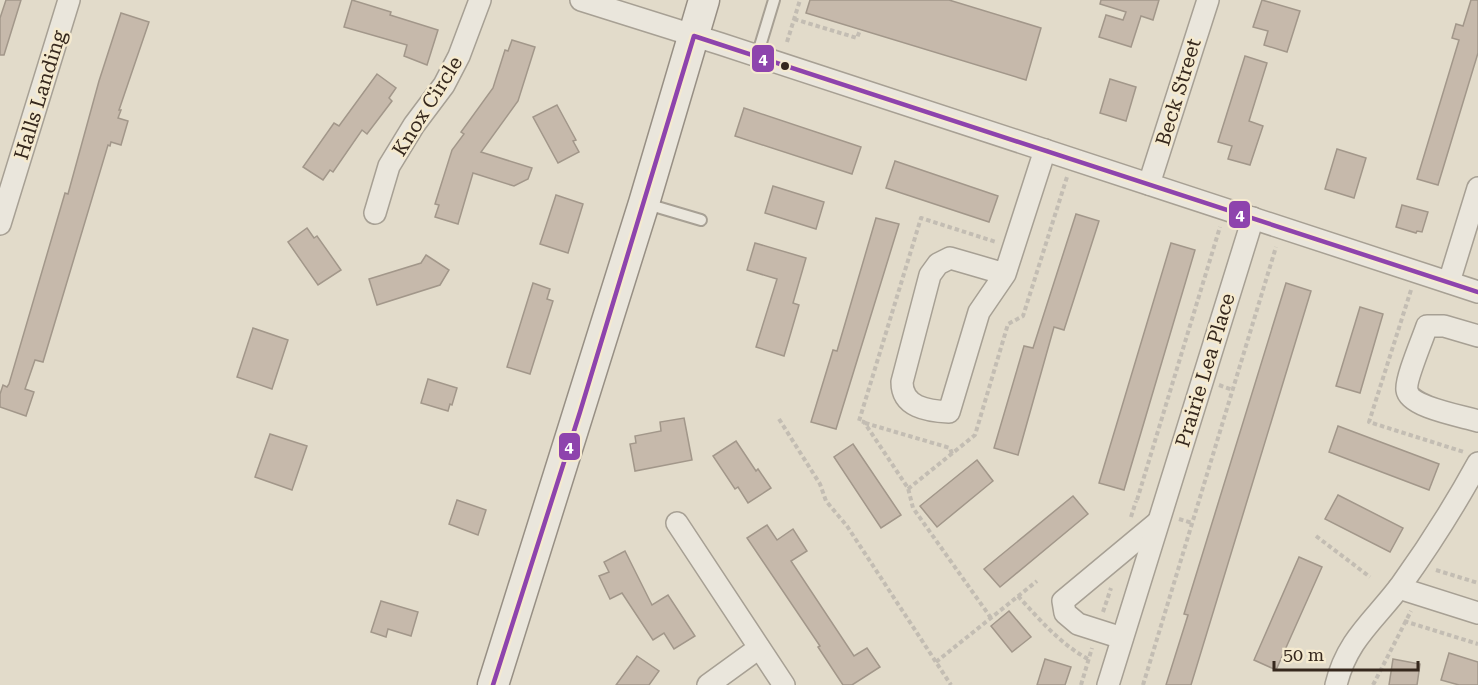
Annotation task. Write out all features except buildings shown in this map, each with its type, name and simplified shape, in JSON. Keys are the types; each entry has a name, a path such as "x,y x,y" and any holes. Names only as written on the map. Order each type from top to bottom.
{"street":[{"name":"Halls Landing","path":"0,224 69,0"},
{"name":"Knox Circle","path":"375,213 389,166 414,125 444,85 459,56 480,0"},
{"path":"581,0 1478,292"},
{"path":"493,685 644,203 704,0"},
{"name":"Beck Street","path":"1149,184 1208,0"},
{"path":"1005,274 950,258 938,264 930,275 902,382 902,394 909,403 939,412 949,412 979,312 1005,274 1045,150"},
{"path":"1449,282 1478,188"},
{"name":"Prairie Lea Place","path":"1108,685 1252,218"},
{"path":"1478,336 1444,326 1427,326 1406,386 1410,397 1418,403 1478,421"},
{"path":"1336,685 1340,669 1353,643 1399,588 1429,544 1478,463"},
{"path":"1122,638 1077,624 1065,613 1064,601 1158,522"},
{"path":"677,523 784,685"},
{"path":"1399,588 1478,613"},
{"path":"708,685 759,648"}],"lane":[{"path":"757,56 774,0"},
{"path":"644,203 701,220"}],"path":[{"path":"787,42 800,0"},
{"path":"794,19 857,38 860,30"},
{"path":"908,489 975,435 1008,324 1023,316 1067,177"},
{"path":"1137,500 1220,227"},
{"path":"1143,685 1276,246"},
{"path":"779,419 820,484 826,501 847,526 951,685"},
{"path":"860,421 950,448 952,454"},
{"path":"865,423 908,489 913,508 991,618"},
{"path":"1316,536 1370,577"},
{"path":"1433,569 1478,583"},
{"path":"936,662 1037,581"},
{"path":"1373,685 1420,595"},
{"path":"1377,612 1478,644"}],"transit line":[{"name":"4","path":"493,685 580,412 694,36 1478,292"}]}
